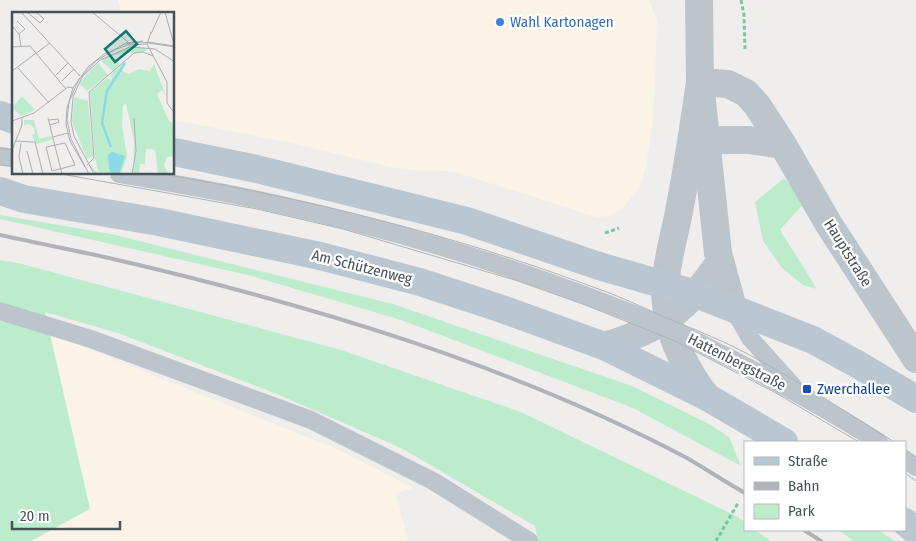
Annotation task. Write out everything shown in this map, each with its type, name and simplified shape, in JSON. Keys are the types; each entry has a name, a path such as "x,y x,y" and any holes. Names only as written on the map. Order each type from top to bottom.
{"main road":[{"path":"175,152 256,169 467,221 696,294 814,340 916,399"},
{"name":"Am Schützenweg","path":"0,191 24,199 159,222 320,256 429,285 604,346 707,398"},
{"path":"707,398 782,441"},
{"path":"906,523 916,531"}],"street":[{"path":"699,0 700,82 720,261 732,308"},
{"path":"700,82 680,208 672,243 665,302 666,324 694,381 707,398"},
{"name":"Hauptstraße","path":"700,82 728,84 746,93 758,105 828,223 916,359"},
{"path":"707,140 749,140 783,145"},
{"path":"604,346 626,340 666,324 696,294 720,261"}],"lane":[{"path":"124,175 260,200 382,231 520,272 666,324"},
{"name":"Hattenbergstraße","path":"732,308 750,338 802,396"},
{"path":"0,311 91,339 311,420 433,480 529,541"},
{"name":"Hattenbergstraße","path":"666,324 802,396 877,441"}],"path":[{"path":"740,0 744,15 745,49"},
{"path":"716,541 738,503"}],"shaded area":[{"path":"118,0 649,0 657,21 653,120 646,166 640,187 624,207 609,216 597,217 452,171 404,170 292,143 175,120 175,12 121,12"},
{"path":"49,333 334,448 413,488 396,493 408,541 31,541 90,508"}],"green space":[{"path":"784,178 805,202 780,230 817,289 803,285 782,268 763,241 755,202"},
{"path":"0,215 111,234 393,304 632,386 711,425 729,437 741,466 633,408 401,320 248,275 0,219"},
{"path":"0,260 22,264 341,350 521,412 736,516 744,521 744,531 756,531 771,541 538,541 535,526 401,448 277,394 118,333 45,312 90,509 31,541 0,541"},
{"path":"839,531 880,531 895,541 854,541"}],"tram line":[{"path":"0,148 12,150"},
{"path":"0,165 12,167"},
{"path":"67,175 257,209 343,229 518,281 588,306 675,341 776,393 857,441"},
{"path":"168,175 272,195 381,220 488,251 602,290 720,340 749,355 812,391 892,441"},
{"path":"906,450 916,457"},
{"path":"906,474 916,481"}],"railway":[{"path":"0,235 109,258 257,295 331,316 478,365 549,393 619,424 687,458 744,492"},
{"path":"806,531 821,541"}],"place":[{"name":"Wahl Kartonagen","path":"500,22"},
{"name":"Zwerchallee","path":"807,389"}]}
